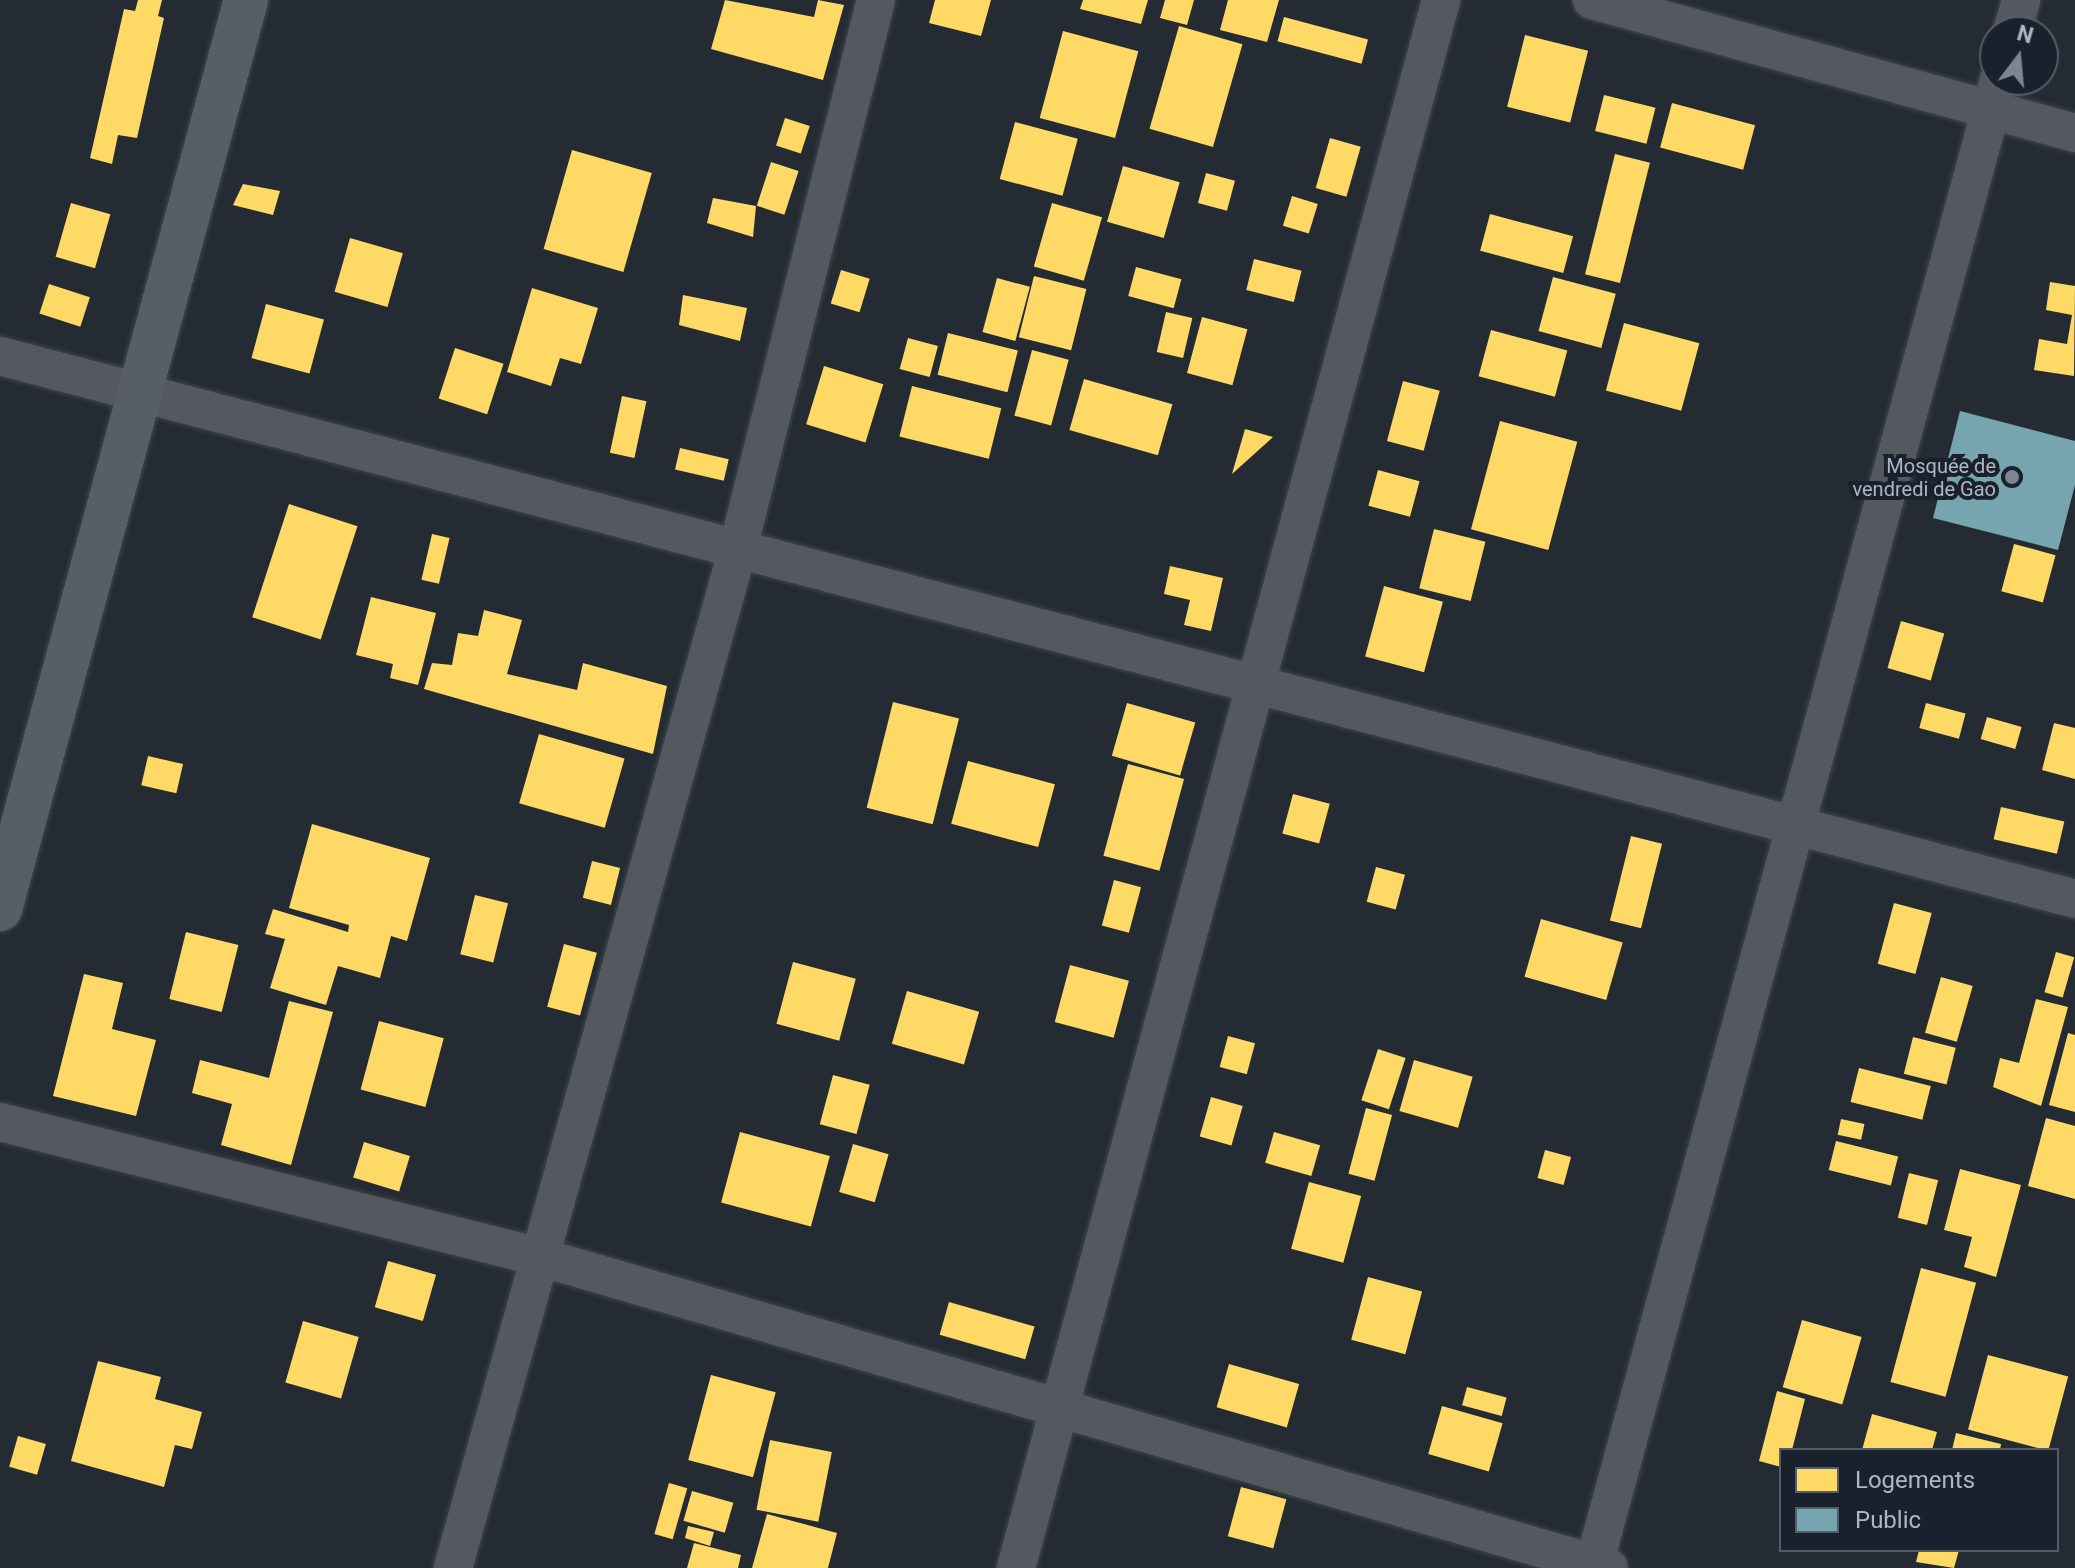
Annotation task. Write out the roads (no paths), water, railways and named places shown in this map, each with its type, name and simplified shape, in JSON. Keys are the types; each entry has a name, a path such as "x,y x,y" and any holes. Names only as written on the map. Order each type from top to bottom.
{"street":[{"path":"0,909 246,0"},
{"path":"453,1568 737,552 876,0"},
{"path":"1016,1568 1055,1409 1261,685 1441,0"},
{"path":"1592,0 1979,92"},
{"path":"0,1122 540,1257 1599,1567 1795,826 1994,96 2075,133"},
{"path":"0,356 737,552 1261,685 2075,899"}],"place":[{"name":"Mosquée de vendredi de Gao","path":"2012,477"}]}
